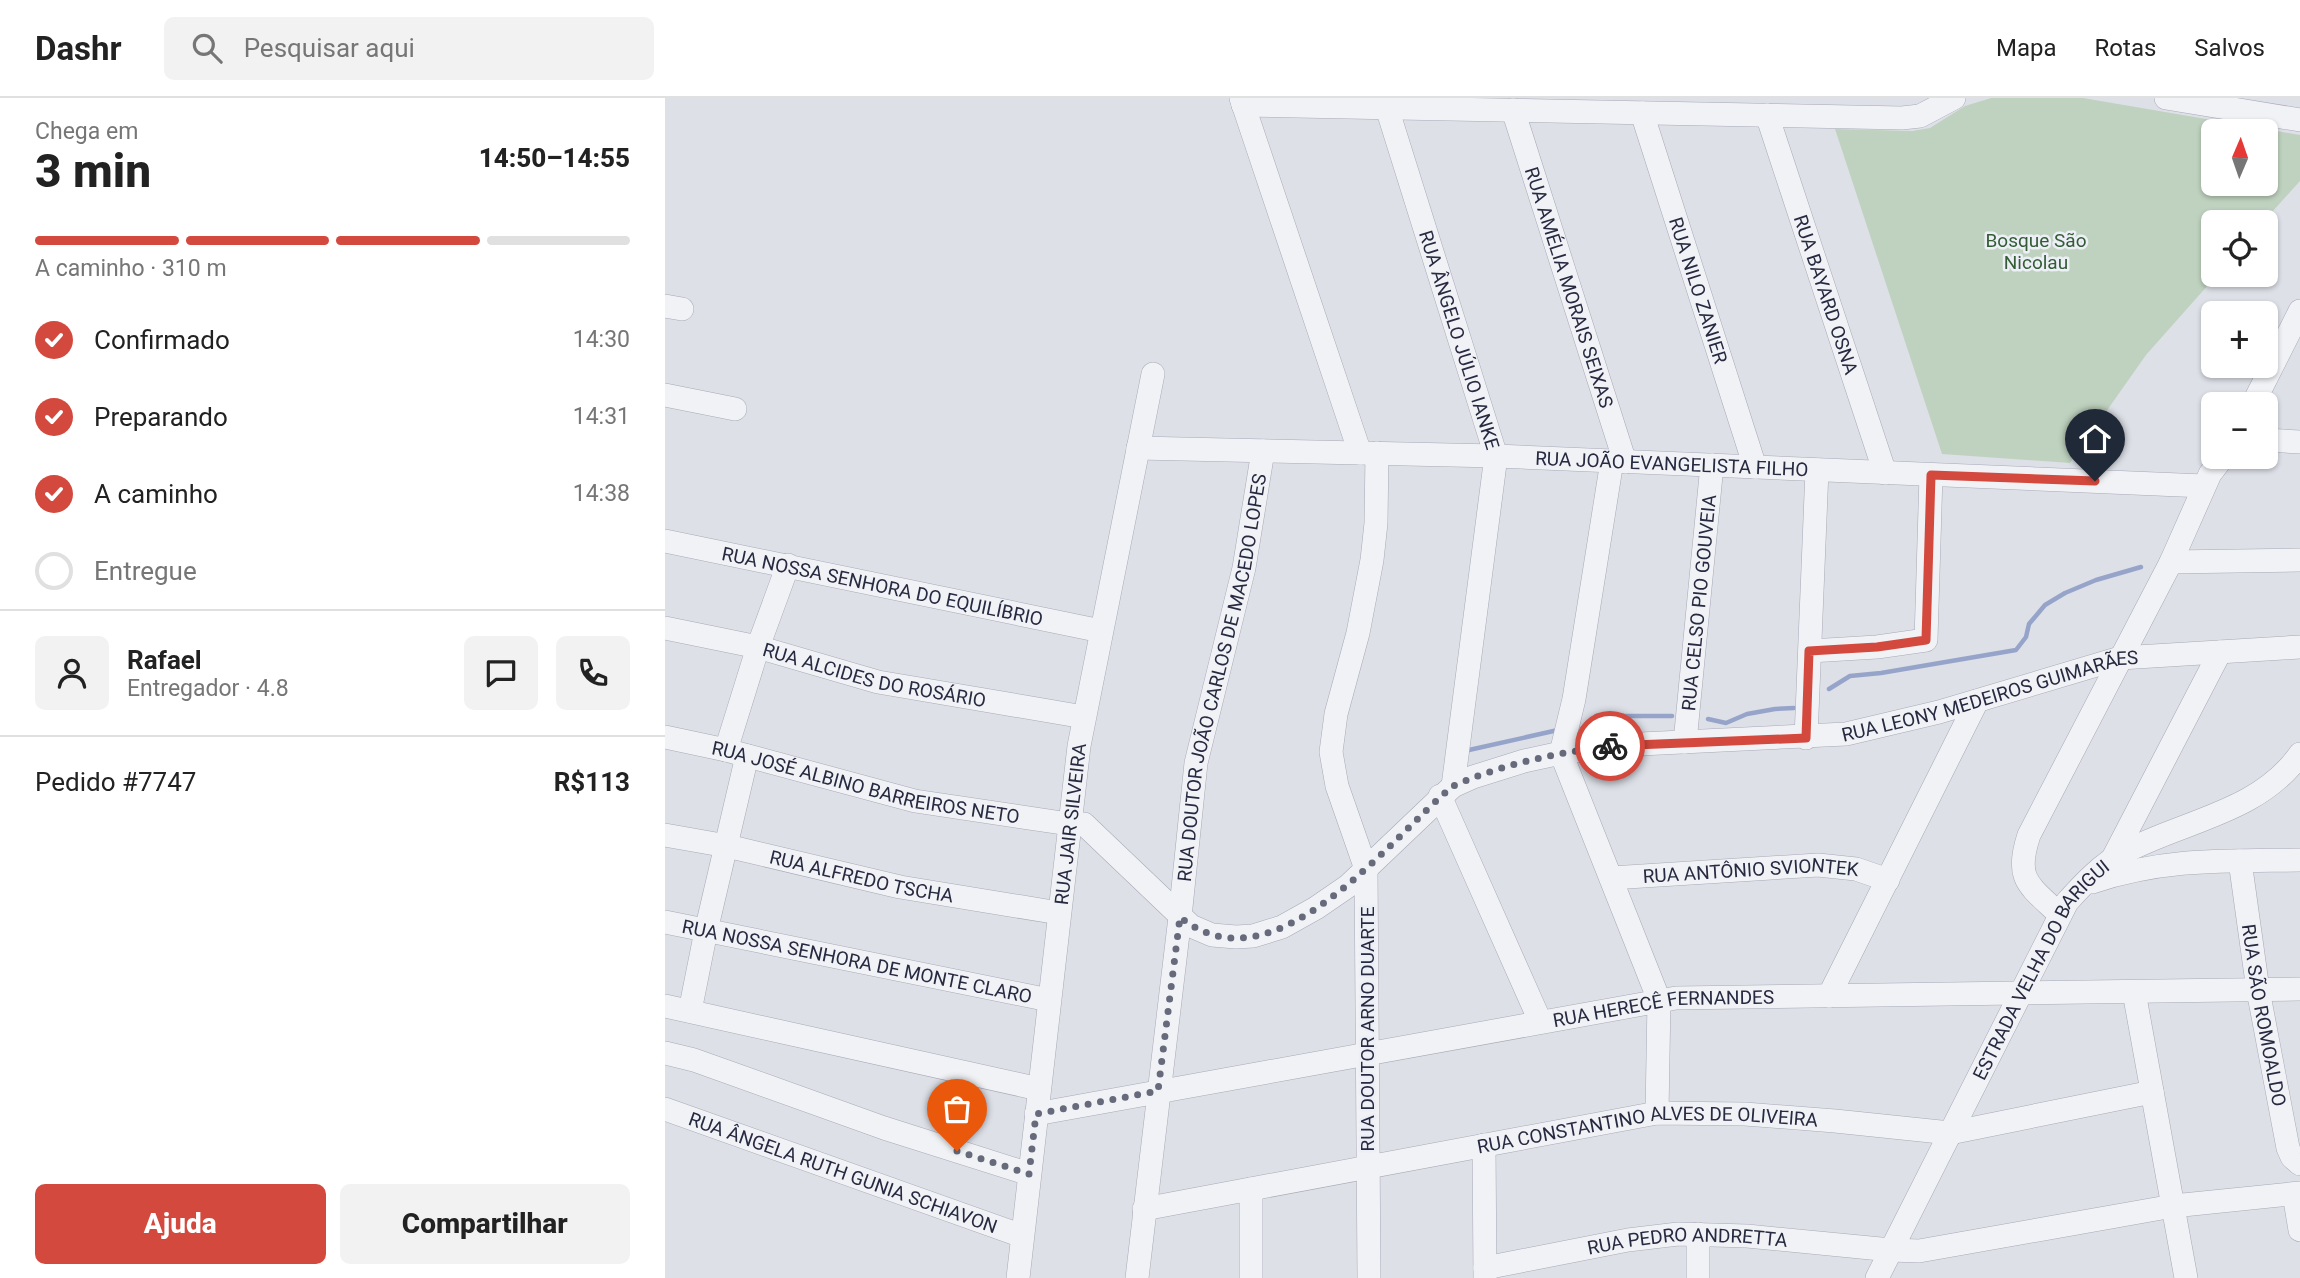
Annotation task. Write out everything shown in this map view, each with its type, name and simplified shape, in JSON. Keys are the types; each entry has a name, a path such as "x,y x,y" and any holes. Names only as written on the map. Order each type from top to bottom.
{"street":[{"path":"2166,98 2218,102 2300,120"},
{"path":"1242,102 1387,108 1912,117 1920,116 1947,100"},
{"name":"RUA DOUTOR ARNO DUARTE","path":"1242,102 1368,453 1376,523 1358,633 1336,714 1331,752 1338,786 1366,869 1369,1278"},
{"name":"RUA ÂNGELO JÚLIO IANKE","path":"1387,108 1496,456 1447,791"},
{"name":"RUA AMÉLIA MORAIS SEIXAS","path":"1513,110 1618,461 1574,699 1561,753"},
{"name":"RUA NILO ZANIER","path":"1642,113 1755,467"},
{"name":"RUA BAYARD OSNA","path":"1767,115 1885,473"},
{"path":"2259,392 2299,317"},
{"name":"RUA JAIR SILVEIRA","path":"1017,1278 1069,824 1084,717 1153,374"},
{"path":"665,395 735,409"},
{"path":"2278,441 2300,442"},
{"name":"RUA JOÃO EVANGELISTA FILHO","path":"1138,448 1496,456 2204,486"},
{"name":"RUA DOUTOR JOÃO CARLOS DE MACEDO LOPES","path":"1137,1278 1196,763 1244,568 1263,451"},
{"name":"RUA CELSO PIO GOUVEIA","path":"1685,742 1712,466"},
{"path":"2060,915 2025,878 2022,867 2023,853 2036,819 2171,562 2213,469"},
{"path":"1806,738 1817,470"},
{"path":"1809,651 1877,647 1926,640 1931,475"},
{"name":"RUA NOSSA SENHORA DO EQUILÍBRIO","path":"665,541 1101,631"},
{"path":"2171,562 2300,560"},
{"path":"690,1011 727,846 736,753 758,647 788,565"},
{"name":"RUA ALCIDES DO ROSÁRIO","path":"665,628 758,647 878,682 1084,717"},
{"name":"RUA LEONY MEDEIROS GUIMARÃES","path":"1069,824 1079,823 1090,827 1180,917 1203,932 1223,937 1253,936 1299,919 1316,908 1366,869 1447,791 1499,768 1561,753 1620,745 1806,738 1866,731 1977,701 2120,657 2300,647"},
{"path":"2112,860 2220,652"},
{"path":"1829,996 1977,701"},
{"name":"RUA JOSÉ ALBINO BARREIROS NETO","path":"665,737 736,753 915,801 1069,824"},
{"path":"1561,753 1659,1000 1657,1113"},
{"name":"ESTRADA VELHA DO BARIGUI","path":"1877,1278 2067,902 2112,860 2133,848 2211,817 2253,796 2272,784 2300,754"},
{"path":"1447,791 1540,1021"},
{"name":"RUA ALFREDO TSCHA","path":"665,835 727,846 900,887 1059,913"},
{"path":"2084,884 2145,867 2192,862 2300,860"},
{"name":"RUA SÃO ROMOALDO","path":"2240,861 2258,990 2288,1148 2300,1164"},
{"name":"RUA ANTÔNIO SVIONTEK","path":"1611,878 1818,865 1856,869 1888,880"},
{"name":"RUA NOSSA SENHORA DE MONTE CLARO","path":"665,922 1049,1000"},
{"name":"RUA HERECÊ FERNANDES","path":"1036,1114 1659,1000 2300,989"},
{"path":"2134,992 2186,1278"},
{"path":"665,1006 1039,1089"},
{"path":"665,1053 694,1060 884,1128 1029,1174"},
{"name":"RUA CONSTANTINO ALVES DE OLIVEIRA","path":"1144,1209 1657,1113 1709,1112 1785,1116 1950,1133 2152,1092"},
{"name":"RUA ÂNGELA RUTH GUNIA SCHIAVON","path":"665,1109 1022,1236"},
{"path":"1484,1145 1485,1273"},
{"path":"1251,1189 1251,1278"},
{"path":"2297,1193 2300,1230"},
{"name":"RUA PEDRO ANDRETTA","path":"1485,1273 1657,1236 1698,1234 1774,1238 1891,1250 1932,1249 2173,1206 2297,1193"},
{"path":"1698,1234 1698,1278"}],"green space":[{"name":"Bosque São Nicolau","path":"1991,98 2083,98 2206,119 2201,119 2201,196 2279,196 2279,131 2300,135 2300,181 2274,210 2201,210 2201,287 2206,287 2146,355 2070,463 1942,454 1835,129 1912,131 1930,128 1965,106"}],"waterway":[{"path":"1829,689 1850,676 2016,650 2026,637 2029,624 2045,605 2096,580 2141,567"},
{"path":"1708,719 1726,723 1747,714 1794,708"},
{"path":"1596,716 1672,716"},
{"path":"1469,750 1558,730"}],"way so far":[{"path":"957,1151 1029,1174 1036,1114 1158,1091 1180,917 1203,932 1223,937 1253,936 1282,927 1299,919 1348,886 1453,786 1524,761 1610,746"}],"route":[{"path":"1610,746 1806,738 1809,651 1877,647 1926,640 1931,475 2095,481"}]}
